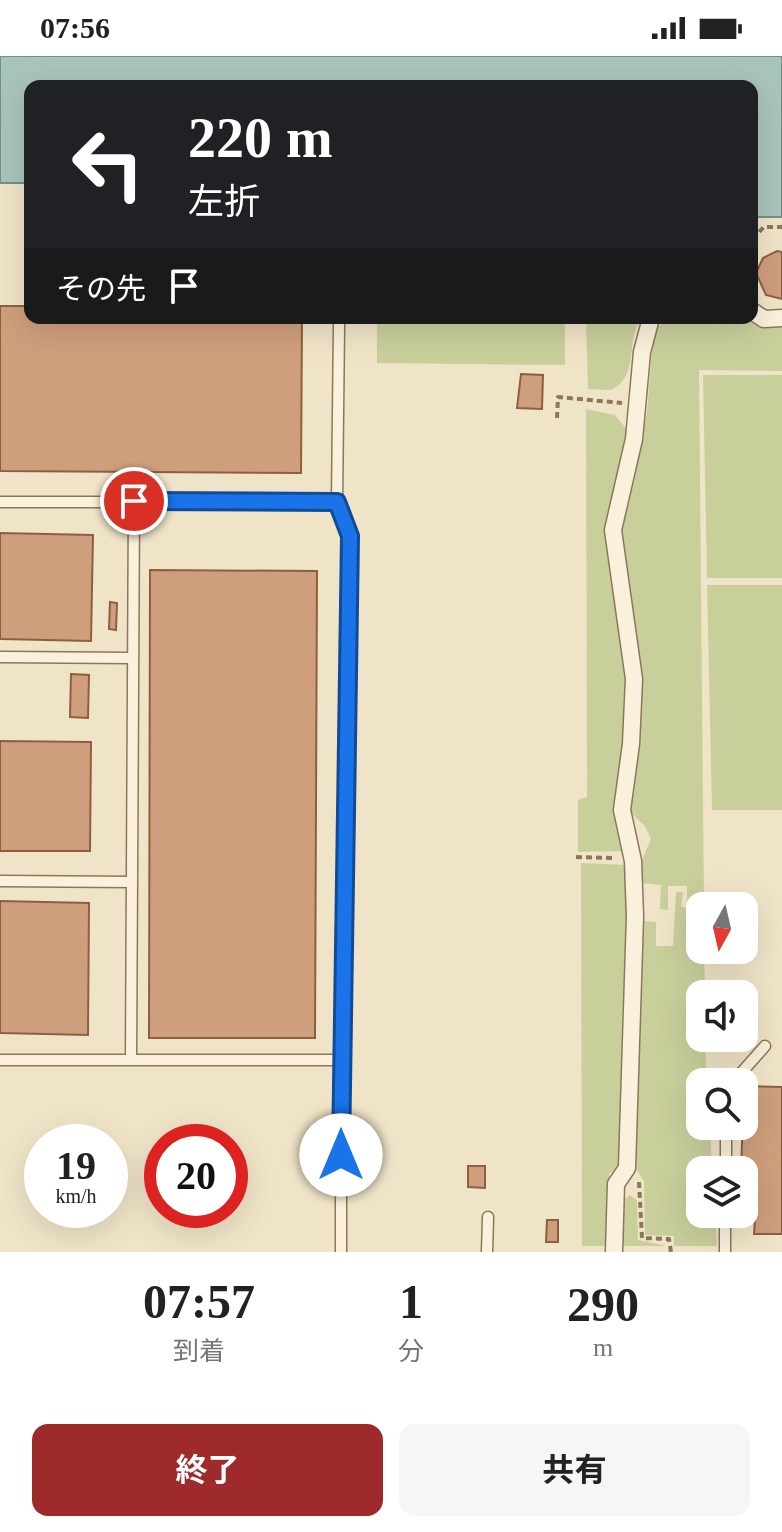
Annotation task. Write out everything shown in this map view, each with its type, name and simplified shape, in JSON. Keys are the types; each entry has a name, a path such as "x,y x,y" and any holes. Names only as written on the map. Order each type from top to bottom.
{"street":[{"path":"758,315 764,319 782,318"},
{"path":"614,1252 616,1184 627,1168 635,916 632,857 622,810 631,744 634,679 613,530 634,439 642,352 649,324"}],"lane":[{"path":"339,325 337,502 350,536 341,1060 341,1252"},
{"path":"131,1060 134,501"},
{"path":"0,502 337,502"},
{"path":"0,657 132,658"},
{"path":"0,881 132,882"},
{"path":"745,1068 765,1046"},
{"path":"0,1060 341,1060"},
{"path":"487,1252 488,1217"},
{"path":"725,1228 725,1252"}],"path":[{"path":"758,233 764,227 782,227"},
{"path":"557,418 558,397 637,405"},
{"path":"576,857 632,857"},
{"path":"640,1196 642,1238 669,1239 671,1252"}],"green space":[{"path":"758,319 782,319 782,371 699,370 704,892 687,892 687,886 668,886 668,910 660,909 661,885 640,883 641,862 651,839 645,826 630,812 640,699 620,530 647,413 653,338 661,324 758,324"},
{"path":"377,324 565,324 565,365 377,363"},
{"path":"586,324 639,324 629,367 620,384 611,390 588,389"},
{"path":"703,375 782,375 782,578 707,578"},
{"path":"586,409 615,415 628,431 607,531 626,655 626,736 616,816 622,851 578,852 578,800 587,797"},
{"path":"707,585 782,585 782,810 712,810"},
{"path":"581,863 627,865 630,921 622,1021 621,1164 609,1174 608,1246 582,1246"},
{"path":"676,892 683,892 681,907 686,908 686,964 704,964 705,980 686,980 686,1052 706,1052 706,1068 686,1068 686,1140 711,1140 711,1156 686,1156 686,1228 716,1228 717,1246 674,1246 674,1236 645,1235 644,1181 633,1164 641,921 656,922 656,946 673,946"},
{"path":"630,1195 637,1200 638,1240 667,1246 620,1246 622,1201"}],"water":[{"path":"0,56 782,56 782,217 758,217 758,80 24,80 24,183 0,183"}],"building":[{"path":"777,251 782,252 782,299 766,295 758,277 763,258"},
{"path":"0,306 24,306 24,324 302,324 301,473 0,471"},
{"path":"521,374 543,375 542,409 517,408"},
{"path":"0,533 93,535 91,641 0,639"},
{"path":"150,570 317,571 315,1038 149,1038"},
{"path":"110,602 117,603 116,630 109,629"},
{"path":"71,674 89,675 88,718 70,717"},
{"path":"0,741 91,742 90,851 0,851"},
{"path":"0,901 89,903 88,1035 0,1033"},
{"path":"758,1086 782,1087 782,1234 754,1234 754,1228 758,1228 758,1156 742,1156 742,1140 758,1140"},
{"path":"468,1166 485,1166 485,1188 468,1187"},
{"path":"547,1220 558,1220 558,1242 546,1242"}],"route":[{"path":"134,501 337,502 350,536 341,1155"}]}
